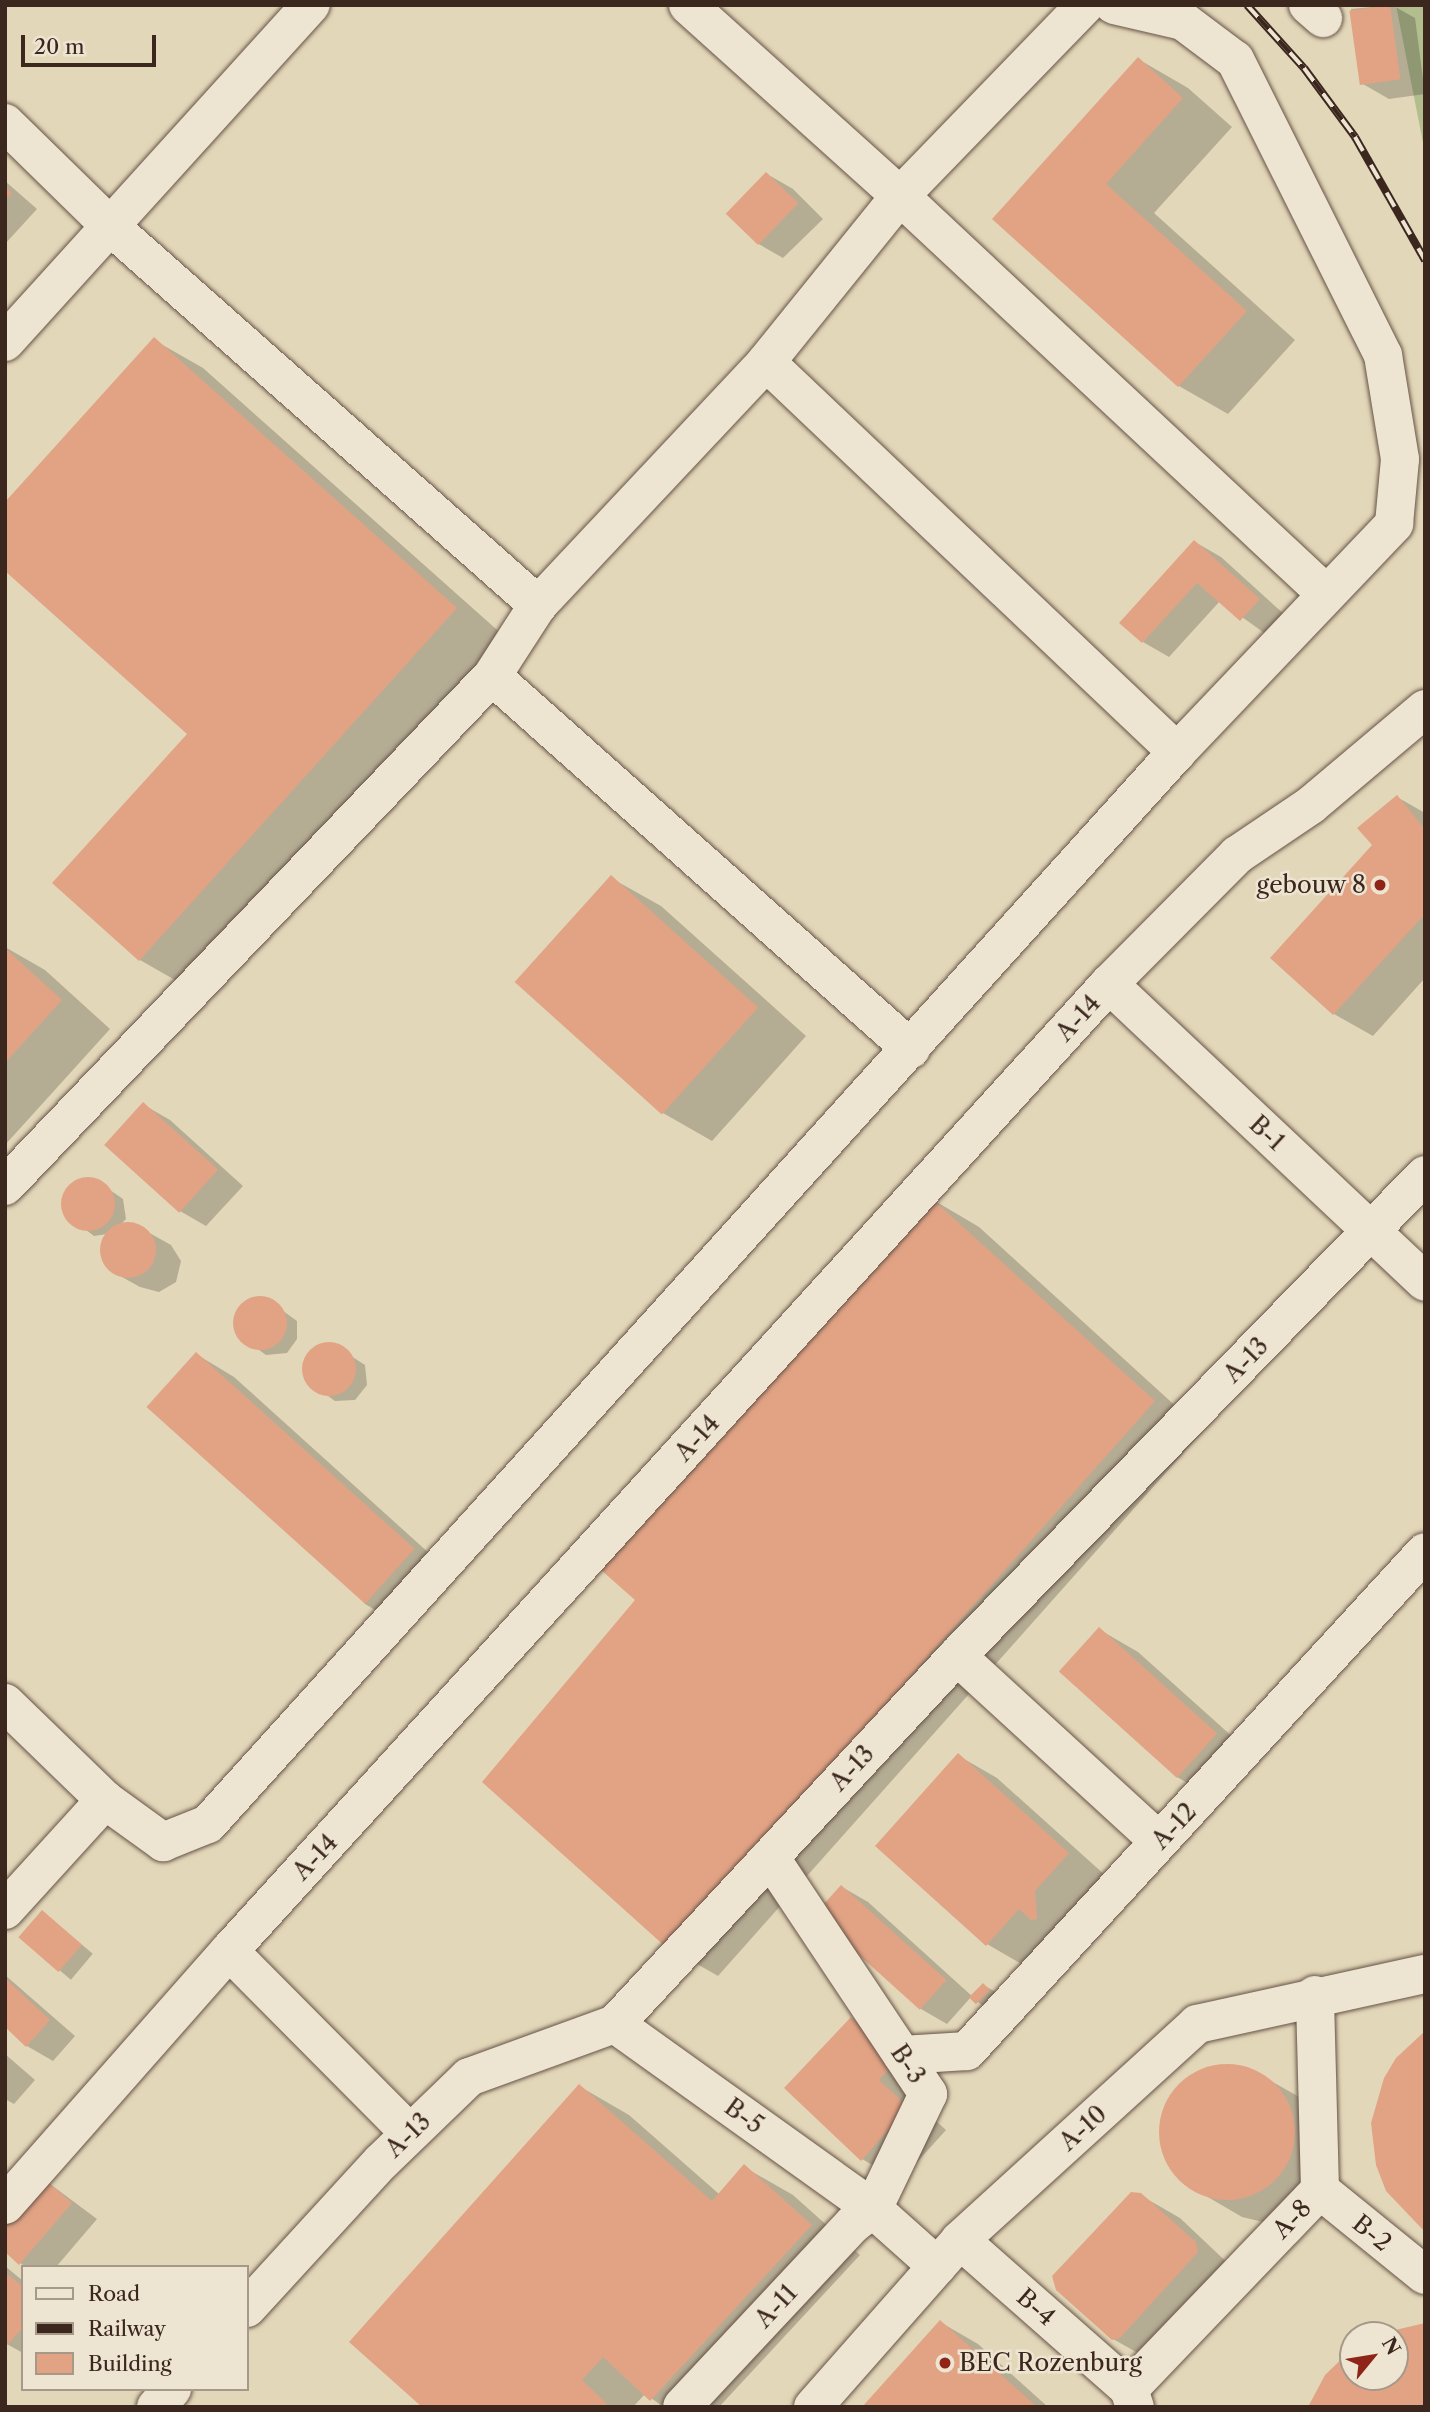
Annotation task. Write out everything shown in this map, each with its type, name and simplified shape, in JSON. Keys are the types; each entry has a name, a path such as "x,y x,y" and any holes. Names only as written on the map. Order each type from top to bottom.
{"lane":[{"path":"5,342 311,5"},
{"path":"688,5 900,196 1326,594"},
{"path":"5,1186 492,676 538,605 766,362 900,196 1085,5"},
{"path":"5,1703 105,1800 163,1842 208,1824 1177,752 1394,524 1401,459 1383,355 1235,61 1183,21 1114,5"},
{"path":"5,123 110,226 538,605"},
{"path":"766,362 1177,752"},
{"path":"492,676 911,1049"},
{"name":"A-14","path":"5,2205 229,1951 1109,984 1237,855 1311,805 1425,709"},
{"name":"B-1","path":"1109,984 1425,1282"},
{"name":"A-13","path":"248,2307 410,2133 469,2077 615,2024 957,1656 1425,1175"},
{"name":"A-12","path":"902,2055 967,2051 1425,1552"},
{"path":"957,1656 1159,1842"},
{"path":"5,1910 105,1800"},
{"name":"B-3","path":"770,1857 928,2094 873,2209"},
{"path":"229,1951 410,2133"},
{"name":"A-10","path":"813,2407 949,2253 1197,2024 1315,1995 1425,1974"},
{"name":"A-8","path":"1132,2398 1320,2190 1315,1995"},
{"name":"B-5","path":"615,2024 873,2209"},
{"name":"B-2","path":"1320,2190 1425,2275"},
{"path":"873,2209 949,2253"},
{"name":"A-11","path":"682,2407 853,2224 873,2209"},
{"name":"B-4","path":"949,2253 1132,2398"},
{"path":"156,2407 170,2391"}],"green space":[{"path":"1396,5 1425,5 1425,153"}],"building":[{"path":"1390,5 1400,79 1360,85 1349,11"},
{"path":"1138,57 1183,98 1106,184 1247,311 1178,387 992,219"},
{"path":"766,172 798,203 758,245 726,214"},
{"path":"5,187 12,193 5,200"},
{"path":"154,337 457,608 139,961 52,883 187,734 5,571 5,502"},
{"path":"1194,540 1260,599 1240,621 1197,583 1142,643 1119,623"},
{"name":"gebouw 8","path":"1397,795 1425,829 1425,914 1333,1015 1270,958 1372,845 1357,828"},
{"path":"611,875 758,1007 662,1115 515,982"},
{"path":"5,948 62,1000 5,1063"},
{"path":"143,1102 218,1170 179,1213 104,1145"},
{"path":"88,1177 107,1185 115,1204 107,1223 88,1231 69,1223 61,1204 69,1185"},
{"path":"929,1196 1155,1401 668,1949 482,1782 635,1600 601,1570"},
{"path":"128,1222 143,1227 151,1235 156,1250 151,1265 143,1273 128,1278 113,1273 105,1265 100,1250 105,1235 113,1227"},
{"path":"260,1296 279,1304 287,1323 279,1342 260,1350 241,1342 233,1323 241,1304"},
{"path":"329,1342 348,1350 356,1369 348,1388 329,1396 310,1388 302,1369 310,1350"},
{"path":"196,1352 414,1549 365,1604 146,1407"},
{"path":"1099,1627 1217,1733 1177,1778 1059,1672"},
{"path":"958,1753 1069,1853 1035,1891 1037,1919 1031,1920 1019,1909 986,1946 875,1846"},
{"path":"841,1885 947,1980 920,2010 814,1915"},
{"path":"42,1910 82,1945 58,1972 18,1937"},
{"path":"5,1978 50,2020 26,2047 5,2027"},
{"path":"983,1983 990,1990 976,2004 969,1997"},
{"path":"851,2017 898,2059 879,2080 908,2107 861,2161 784,2088"},
{"path":"1425,2031 1425,2232 1386,2191 1376,2165 1371,2123 1384,2078 1396,2058"},
{"path":"1227,2064 1253,2069 1275,2084 1290,2106 1295,2132 1290,2158 1275,2180 1253,2195 1227,2200 1201,2195 1179,2180 1164,2158 1159,2132 1164,2106 1179,2084 1201,2069"},
{"path":"579,2084 712,2201 744,2164 812,2225 650,2401 603,2357 582,2380 610,2407 422,2407 349,2342"},
{"path":"41,2176 72,2203 19,2265 5,2252 5,2218"},
{"path":"1131,2192 1141,2193 1196,2242 1198,2252 1120,2338 1112,2340 1056,2290 1052,2276"},
{"path":"5,2272 21,2285 21,2330 5,2347"},
{"name":"BEC Rozenburg","path":"940,2320 1037,2407 862,2407"},
{"path":"1425,2323 1425,2407 1308,2407 1325,2375 1339,2362 1339,2391 1409,2391 1409,2327"}],"railway":[{"path":"1247,5 1304,68 1355,137 1425,260"}],"place":[{"name":"gebouw 8","path":"1380,885"},
{"name":"BEC Rozenburg","path":"945,2363"}]}
